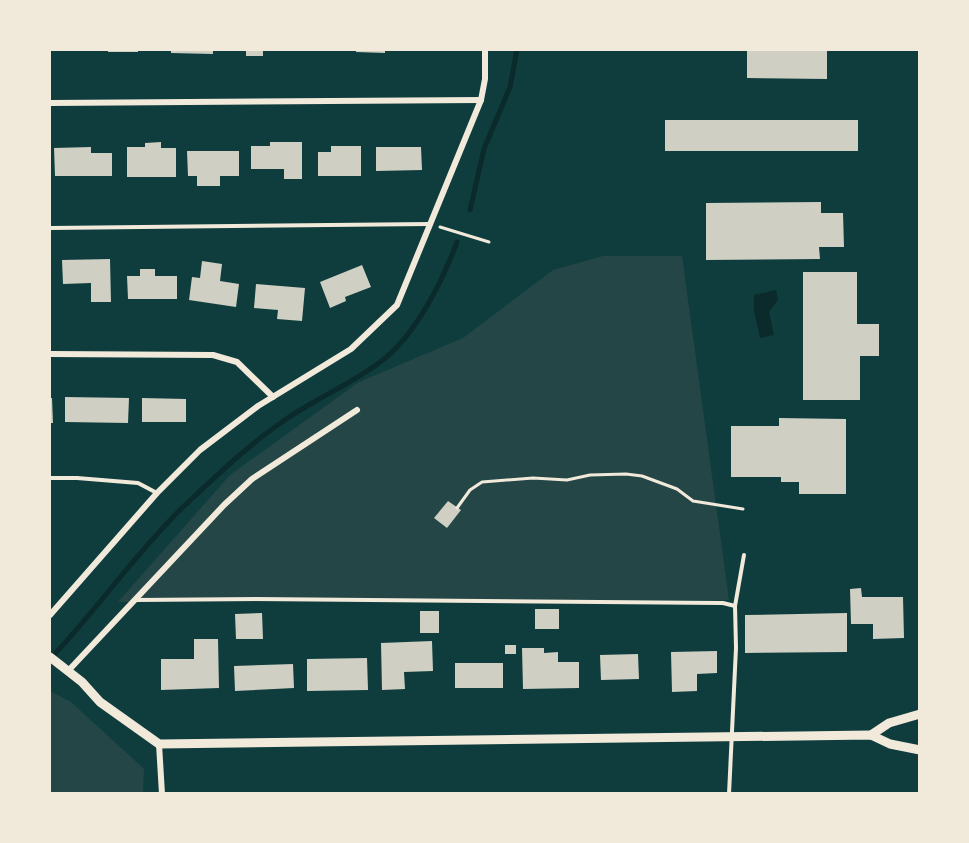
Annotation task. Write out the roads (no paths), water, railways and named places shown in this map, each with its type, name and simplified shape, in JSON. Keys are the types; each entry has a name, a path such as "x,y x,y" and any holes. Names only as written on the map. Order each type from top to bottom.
{"street":[{"path":"50,615 157,493 200,450 258,406 351,349 397,305 481,100 485,79 485,50"},
{"path":"50,103 481,100"},
{"path":"50,354 213,355 237,362 273,397"},
{"path":"68,671 224,505 252,479 357,410"},
{"path":"50,657 82,682 100,702 159,744 871,735 891,744 920,750"},
{"path":"871,735 889,723 920,714"},
{"path":"159,744 162,794"}],"lane":[{"path":"50,228 430,224"},
{"path":"50,478 138,483 157,493"},
{"path":"729,794 736,648 735,606 744,555"},
{"path":"135,600 711,602 735,606"}],"waterway":[{"path":"470,210 484,149 510,87 517,50"},
{"path":"50,659 164,526 231,463 282,422 367,371 392,352 416,324 426,308 444,274 457,242"}]}
